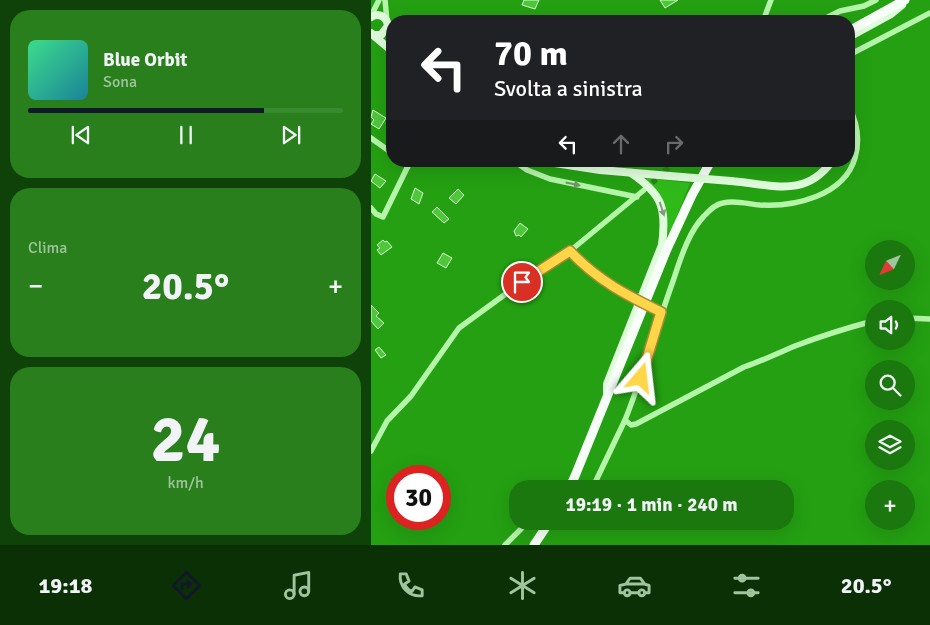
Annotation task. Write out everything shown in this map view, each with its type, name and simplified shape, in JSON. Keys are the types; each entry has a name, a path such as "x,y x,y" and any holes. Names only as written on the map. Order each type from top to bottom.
{"main road":[{"path":"855,23 905,0"},
{"path":"855,34 891,14 909,0"},
{"path":"855,28 889,8"},
{"path":"371,16 380,15 386,21"},
{"path":"371,33 381,35 386,31"},
{"path":"371,33 386,47"},
{"path":"581,167 631,174 796,187 812,182 825,172 828,167"},
{"path":"573,480 667,249 691,195 707,167"},
{"path":"607,397 607,384 662,245 665,226 664,211 656,195 631,174"},
{"path":"534,545 544,530"}],"street":[{"path":"371,16 379,0"},
{"path":"385,0 386,15"},
{"path":"765,15 771,0"},
{"path":"832,15 876,0"},
{"path":"855,52 930,13"},
{"path":"855,120 857,124 857,149 855,158"},
{"path":"371,140 386,149"},
{"path":"371,208 376,214 383,217 408,167"},
{"path":"523,167 550,179 637,197"},
{"path":"596,480 625,420 680,261 694,229 703,217 717,205 732,202 782,205 802,201 821,194 840,182 851,167"},
{"path":"371,451 387,421 411,396 459,328 522,282 570,251 644,190"},
{"path":"570,251 613,288 661,312"},
{"path":"915,318 930,319"},
{"path":"625,420 631,425 636,424 744,367 794,347 865,323"},
{"path":"505,545 520,530"}],"green space":[{"path":"647,178 690,183 669,235 664,205 657,192 646,180"}],"building":[{"path":"524,0 539,0 535,9 522,5"},
{"path":"660,0 678,0 665,8"},
{"path":"373,110 386,118 379,129 371,124 374,120 371,117"},
{"path":"375,174 386,181 380,188 371,181"},
{"path":"415,188 423,193 419,204 411,199"},
{"path":"458,189 464,195 456,204 449,198"},
{"path":"437,207 449,219 444,223 432,212"},
{"path":"520,223 528,229 521,237 519,235 516,236 514,231"},
{"path":"383,240 387,241 392,247 381,255 377,250 380,248 377,245"},
{"path":"443,253 452,258 446,268 437,263"},
{"path":"371,305 379,313 376,316 384,323 378,329 371,321"},
{"path":"379,347 386,355 381,358 375,350"}],"tunnel":[{"path":"646,189 669,167"}],"route":[{"path":"522,282 570,251 613,288 661,312 641,378"}]}
